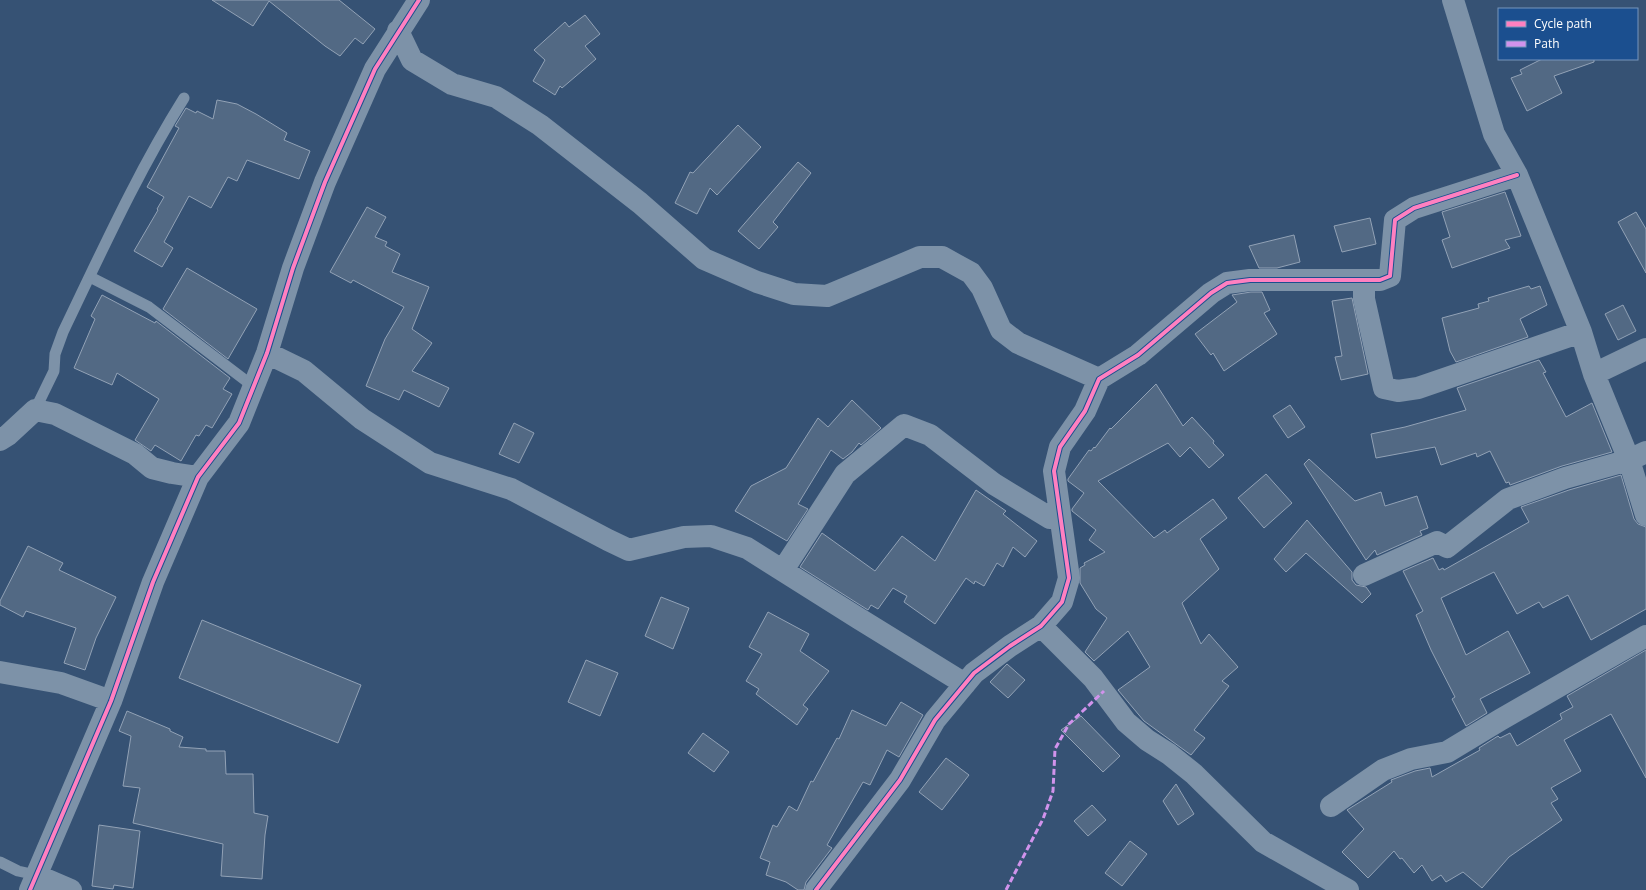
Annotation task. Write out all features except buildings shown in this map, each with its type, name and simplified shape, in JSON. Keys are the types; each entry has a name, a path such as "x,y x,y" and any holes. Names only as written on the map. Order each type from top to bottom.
{"street":[{"path":"1453,0 1494,134 1517,175 1581,332 1594,374 1637,456 1646,515"},
{"path":"71,890 33,882 111,701 153,582 198,477 239,423 267,353 293,268 325,182 375,69 415,1"},
{"path":"398,31 412,60 452,84 496,97 540,125 640,204 704,259 757,282 794,294 827,296 920,257 942,257 971,273 982,288 1001,330 1018,343 1099,379"},
{"path":"816,890 900,780 935,720 965,684 980,668 1041,626 1062,602 1069,578 1054,471 1060,447 1085,412 1099,379 1138,355 1227,282 1250,280 1380,280 1390,276 1395,220 1414,208 1517,175"},
{"path":"1364,280 1364,299 1384,388 1398,391 1418,388 1581,332"},
{"path":"1594,374 1646,349"},
{"path":"267,353 304,371 362,419 430,463 511,489 629,550 684,537 711,536 747,548 965,684"},
{"path":"0,440 8,435 35,410 55,414 135,454 152,468 198,477"},
{"path":"783,570 845,474 890,435 904,425 930,435 994,484 1050,518 1059,515"},
{"path":"1364,575 1437,542 1447,547 1508,499 1565,478 1637,456"},
{"path":"1041,626 1093,678 1126,722 1147,740 1169,754 1194,774 1263,842 1348,890"},
{"path":"1330,806 1383,770 1410,759 1447,752 1646,636"},
{"path":"0,672 61,683 111,701"}],"lane":[{"path":"35,410 54,371 55,354 63,332 127,199 162,133 184,98"},
{"path":"90,277 149,307 254,387"},
{"path":"0,862 18,870 33,882"}],"marked path":[{"path":"1006,890 1043,819 1053,791 1055,749 1069,724 1104,691"}],"cycle path":[{"path":"30,890 111,701 153,582 198,477 239,423 267,353 293,268 325,182 375,69 419,0"},
{"path":"816,890 900,780 935,720 974,673 1010,646 1041,626 1062,602 1069,578 1054,471 1060,447 1085,411 1099,379 1138,355 1211,293 1227,283 1250,280 1380,280 1390,276 1395,220 1414,208 1517,175"}]}
